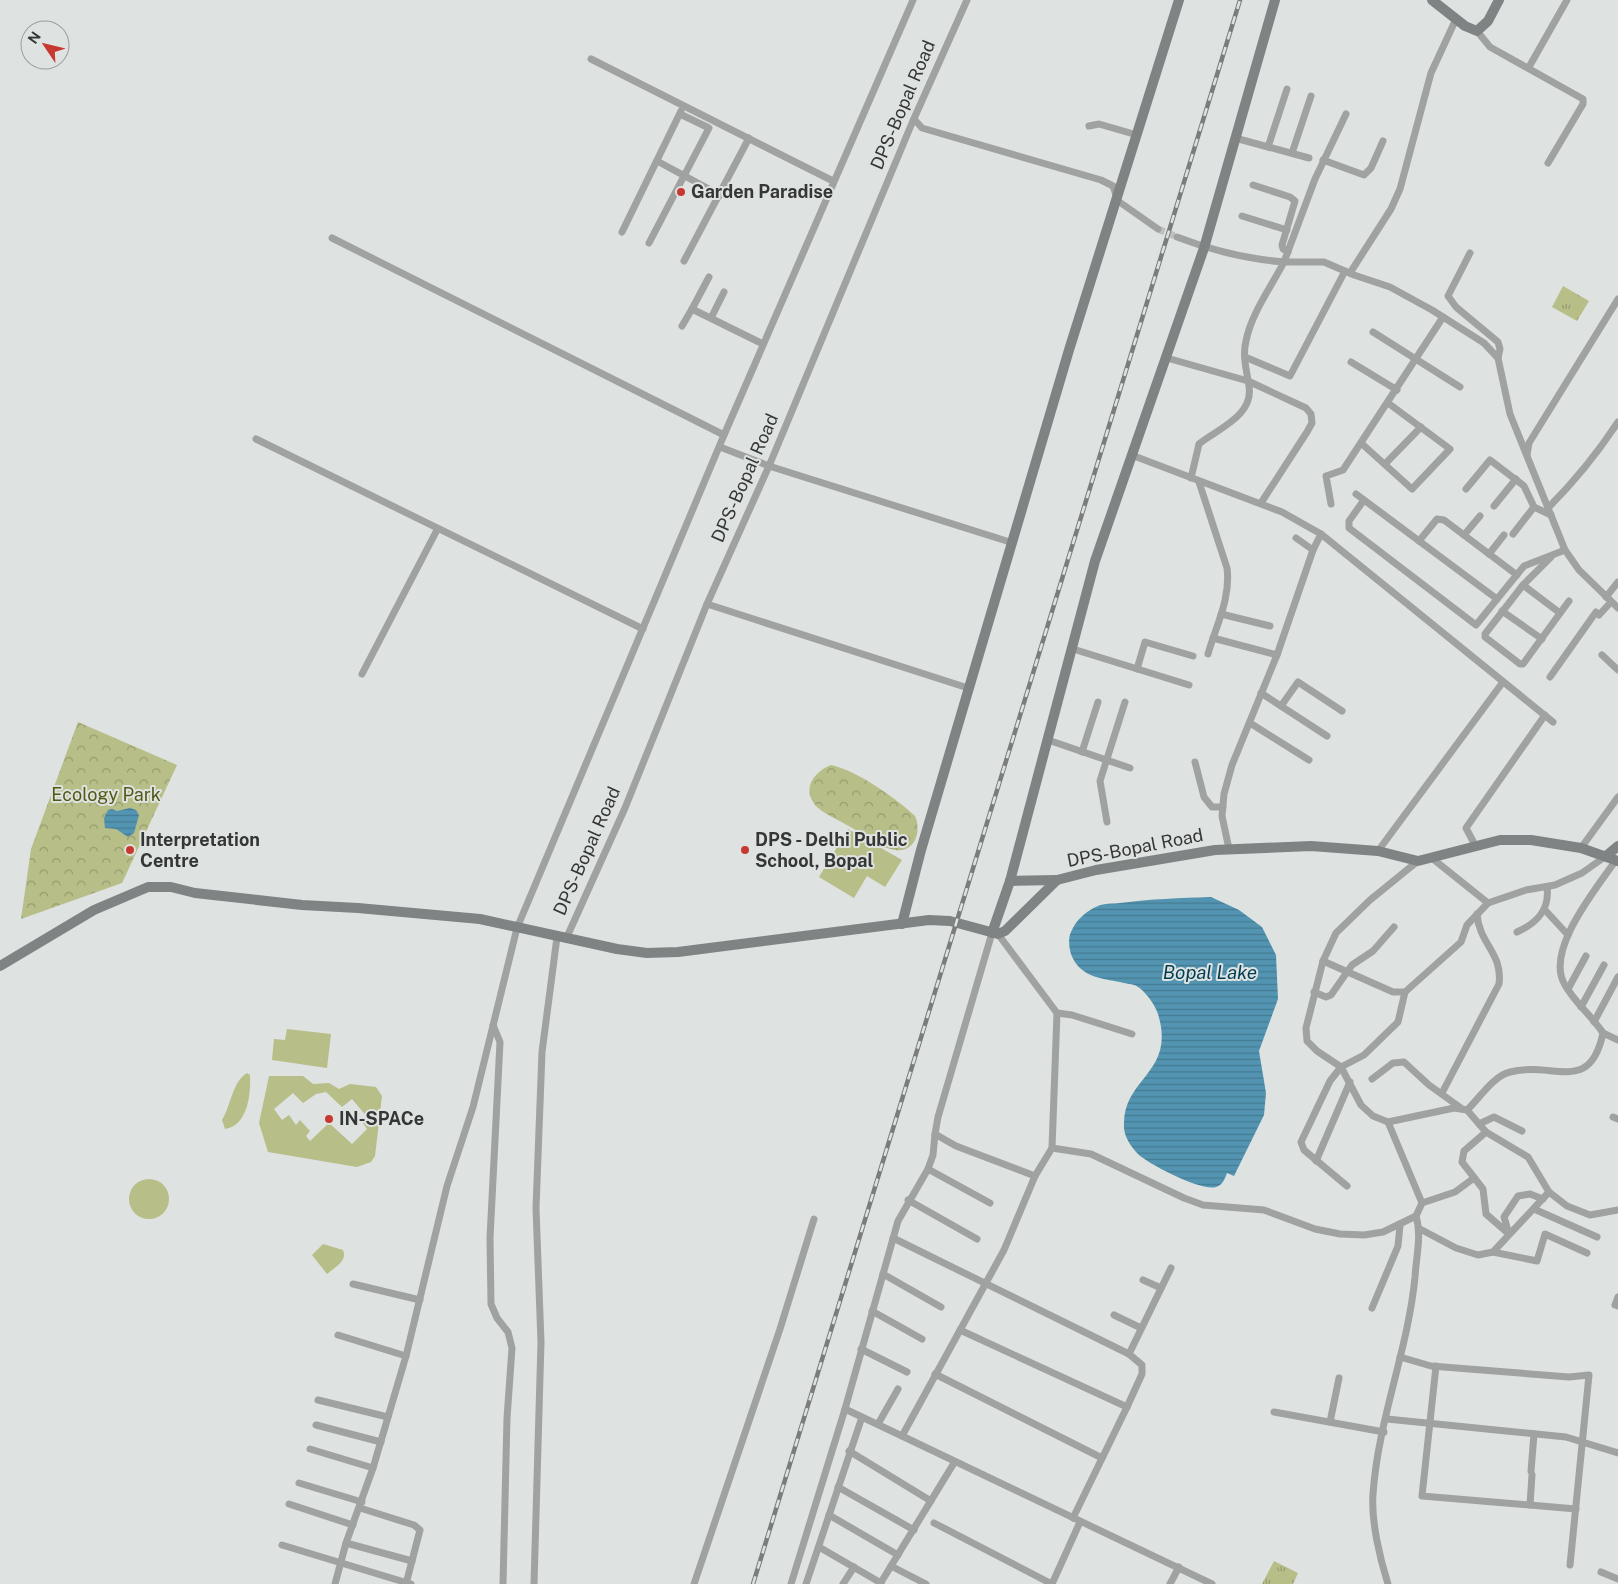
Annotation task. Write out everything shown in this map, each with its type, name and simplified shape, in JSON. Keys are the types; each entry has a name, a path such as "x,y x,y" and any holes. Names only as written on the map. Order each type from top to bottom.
{"street":[{"path":"335,1584 346,1543 373,1468 406,1356 447,1186 473,1107 516,928 724,435 912,0"},
{"name":"DPS-Bopal Road","path":"967,0 914,119 769,466 708,604 625,808 557,937 647,953 678,952 929,920 950,921 995,934 1005,931 1056,880 1096,870 1229,849 1311,846 1378,851 1418,861"},
{"path":"902,924 921,850 968,688 1013,543 1069,350 1118,200 1179,0"},
{"path":"791,1584 862,1348 892,1238 908,1200 928,1169 933,1155 938,1117 1010,882 1109,517 1134,456 1204,248 1275,0"},
{"path":"1432,0 1471,30 1477,31 1490,47 1529,67 1584,101 1548,163"},
{"path":"1477,31 1488,21 1499,0"},
{"path":"1529,67 1567,0"},
{"path":"1245,357 1290,376 1347,272 1391,209 1400,189 1431,72 1456,18"},
{"path":"591,59 833,181"},
{"path":"1268,147 1287,89"},
{"path":"1292,153 1311,96"},
{"path":"622,232 684,106"},
{"path":"649,243 709,128 680,114"},
{"path":"1191,478 1199,444 1233,421 1240,413 1249,394 1245,343 1249,328 1284,262 1323,160 1346,114"},
{"path":"914,119 922,128 1101,180 1113,186 1118,200 1158,229"},
{"path":"1089,126 1099,124 1137,135"},
{"path":"684,261 749,138"},
{"path":"1235,138 1309,158"},
{"path":"1323,160 1364,175 1371,168 1383,141"},
{"path":"657,161 720,195"},
{"path":"1253,185 1290,197 1295,201 1282,247 1288,252"},
{"path":"1242,216 1287,230"},
{"path":"1177,237 1204,248 1248,259 1284,262 1324,262 1390,287 1484,343 1498,358"},
{"path":"332,238 724,435"},
{"path":"1470,253 1448,296 1456,307 1498,342 1500,349 1498,358 1510,414 1552,515 1564,550 1579,570 1618,608"},
{"path":"682,326 709,277"},
{"path":"711,318 724,292"},
{"path":"1527,456 1529,442 1618,299"},
{"path":"692,309 764,344"},
{"path":"1332,504 1326,476 1343,470 1397,390 1442,317"},
{"path":"1373,332 1460,387"},
{"path":"1168,358 1248,381 1306,408 1311,414 1312,423 1307,432 1261,503"},
{"path":"1351,362 1397,390"},
{"path":"1361,443 1412,489 1450,449 1388,402"},
{"path":"1548,508 1581,474 1618,422"},
{"path":"1384,464 1421,427"},
{"path":"256,439 437,530 642,629"},
{"path":"720,448 756,462 1013,543"},
{"path":"1134,456 1199,482 1261,503 1282,512 1321,534 1553,722"},
{"path":"1466,489 1490,460 1524,486 1534,507 1552,515"},
{"path":"1494,506 1516,479"},
{"path":"1199,482 1227,568 1229,582 1208,654"},
{"path":"1356,494 1497,599"},
{"path":"1364,500 1349,521 1349,528 1474,624 1478,624 1527,564 1551,557 1564,550"},
{"path":"1513,534 1534,507"},
{"path":"1464,535 1480,516"},
{"path":"1419,541 1433,523 1440,519 1517,574"},
{"path":"362,674 437,530"},
{"path":"1229,849 1224,833 1222,807 1232,765 1277,655 1313,550 1321,534"},
{"path":"1489,554 1504,535"},
{"path":"1296,538 1313,550"},
{"path":"1551,557 1523,585 1485,634 1485,637 1520,664 1523,664 1569,601"},
{"path":"1550,677 1596,612 1599,615 1618,582"},
{"path":"1523,585 1560,613"},
{"path":"708,604 968,688"},
{"path":"1502,611 1542,639"},
{"path":"1221,614 1270,626"},
{"path":"1213,638 1277,655"},
{"path":"1138,669 1145,642 1193,656"},
{"path":"1073,649 1189,685"},
{"path":"1602,655 1618,670"},
{"path":"1281,706 1298,682 1342,711"},
{"path":"1378,851 1503,682"},
{"path":"1261,693 1327,736"},
{"path":"1082,752 1098,702"},
{"path":"1107,822 1100,781 1125,702"},
{"path":"1475,845 1466,828 1545,715"},
{"path":"1250,723 1309,760"},
{"path":"1048,740 1130,768"},
{"path":"1195,762 1204,798 1212,807 1222,807"},
{"path":"1581,848 1618,798"},
{"path":"1603,1033 1600,1049 1588,1066 1577,1072 1540,1070 1509,1072 1499,1078 1464,1109 1454,1108 1388,1122 1373,1116 1361,1105 1340,1067 1317,1051 1307,1041 1306,1028 1323,961 1336,933 1370,900 1418,861 1433,859 1475,845 1500,840 1531,840 1581,848 1613,859"},
{"path":"1618,846 1613,859 1568,935 1560,953 1558,964 1559,974 1581,1008 1603,1033 1618,1040"},
{"path":"1433,859 1488,903"},
{"path":"1347,1186 1301,1146 1301,1142 1326,1087 1340,1067 1364,1054 1398,1022 1405,992 1456,946 1463,937 1467,925 1488,903 1526,890 1547,887 1613,859"},
{"path":"1010,882 1056,880"},
{"path":"0,966 94,910 148,887 171,887 195,893 302,905 480,919 557,937 542,1052 536,1208 541,1342 534,1584"},
{"path":"1517,932 1531,925 1545,910 1548,896 1547,887"},
{"path":"1545,910 1568,935"},
{"path":"1442,1093 1499,984 1499,964 1480,934 1476,914"},
{"path":"1314,992 1329,997 1346,972 1373,951 1394,927"},
{"path":"902,1436 934,1374 986,1286 1036,1176 1052,1148 1057,1013 995,934"},
{"path":"1568,990 1586,956"},
{"path":"1323,961 1393,992 1405,992"},
{"path":"1581,1008 1604,965"},
{"path":"1594,1022 1618,977"},
{"path":"1057,1013 1072,1015 1132,1034"},
{"path":"493,1025 500,1042 490,1238 491,1304 497,1318 508,1332 512,1348 507,1418 503,1584"},
{"path":"1372,1078 1393,1062 1404,1062 1424,1082 1464,1109 1486,1132 1528,1156 1549,1192 1567,1206 1590,1215 1618,1210"},
{"path":"1316,1161 1350,1082"},
{"path":"1479,1124 1494,1117 1522,1131"},
{"path":"1388,1122 1422,1203"},
{"path":"1486,1132 1464,1151 1462,1162 1483,1189 1486,1214 1509,1234"},
{"path":"935,1134 956,1146 1036,1176"},
{"path":"1052,1148 1091,1154 1184,1198 1203,1205 1264,1210 1315,1229 1340,1234 1364,1235 1384,1232 1416,1216 1422,1203 1455,1192 1474,1178"},
{"path":"928,1169 990,1203"},
{"path":"1493,1252 1549,1192"},
{"path":"1509,1234 1504,1217 1518,1196 1530,1194 1543,1199"},
{"path":"908,1200 977,1239"},
{"path":"1534,1209 1597,1237"},
{"path":"1388,1584 1380,1557 1373,1495 1392,1388 1413,1298 1420,1229 1416,1216"},
{"path":"694,1584 780,1329 814,1219"},
{"path":"1372,1308 1398,1246 1400,1225"},
{"path":"1420,1229 1456,1248 1478,1255 1493,1252 1537,1261 1545,1234 1587,1252"},
{"path":"892,1238 986,1286 1129,1354 1142,1365 1142,1374 1102,1458 1052,1584 934,1523"},
{"path":"1129,1354 1170,1268"},
{"path":"883,1274 941,1307"},
{"path":"1143,1280 1160,1288"},
{"path":"353,1284 420,1300"},
{"path":"1618,1298 1616,1305 1618,1306"},
{"path":"872,1311 922,1339"},
{"path":"1114,1316 1141,1328"},
{"path":"960,1330 1127,1407"},
{"path":"338,1335 406,1356"},
{"path":"862,1348 907,1372"},
{"path":"1400,1358 1436,1366 1569,1377 1589,1375 1584,1442 1570,1565"},
{"path":"1436,1366 1422,1496 1576,1508"},
{"path":"934,1374 1102,1458"},
{"path":"1330,1422 1339,1378"},
{"path":"878,1424 898,1389"},
{"path":"318,1400 388,1417"},
{"path":"844,1409 1212,1584"},
{"path":"1274,1412 1384,1432"},
{"path":"806,1584 849,1451 862,1417"},
{"path":"1387,1419 1566,1437 1618,1453"},
{"path":"316,1425 380,1442"},
{"path":"1530,1505 1534,1434"},
{"path":"310,1449 373,1468"},
{"path":"849,1451 931,1501"},
{"path":"819,1546 880,1584 954,1462"},
{"path":"282,1544 340,1564 408,1584 420,1533 418,1527 299,1483"},
{"path":"838,1487 914,1530"},
{"path":"289,1504 353,1525"},
{"path":"829,1515 898,1555"},
{"path":"346,1543 412,1561"},
{"path":"891,1566 916,1582 926,1584"},
{"path":"843,1584 854,1567"},
{"path":"1170,1584 1179,1567"},
{"path":"1602,1572 1618,1579"}],"green space":[{"path":"1563,286 1589,301 1577,321 1552,307"},
{"name":"Ecology Park","path":"78,722 177,765 122,883 21,919 31,849"},
{"path":"831,765 864,779 897,801 915,816 918,828 912,845 902,850 884,847 817,807 812,801 810,794 811,782 819,772"},
{"path":"848,829 902,860 885,887 867,876 854,898 819,877"},
{"path":"287,1029 331,1034 327,1068 272,1060 274,1039 285,1040"},
{"path":"247,1073 250,1075 250,1082 247,1108 239,1122 233,1127 225,1129 222,1120 238,1082"},
{"path":"269,1076 303,1076 313,1084 329,1083 339,1089 350,1084 376,1087 382,1096 375,1156 371,1162 357,1167 268,1152 259,1123","holes":["326,1092 342,1107 352,1099 368,1118 363,1123 367,1129 352,1144 329,1123 310,1141 306,1136 310,1131 300,1120 296,1125 289,1115 282,1120 274,1109 293,1093 303,1103 316,1094"]},
{"path":"149,1179 163,1185 169,1199 163,1213 149,1219 135,1213 129,1199 135,1185"},
{"path":"323,1244 343,1250 344,1254 342,1261 327,1274 312,1255"},
{"path":"1274,1561 1298,1573 1293,1584 1262,1584"}],"water":[{"path":"130,808 136,810 139,815 134,833 128,837 116,829 105,828 104,818 108,810 117,811"},
{"name":"Bopal Lake","path":"1211,897 1239,910 1262,927 1276,955 1278,999 1259,1051 1266,1093 1264,1115 1234,1176 1227,1173 1220,1185 1216,1187 1200,1185 1176,1176 1153,1164 1138,1154 1132,1147 1124,1128 1126,1108 1132,1095 1155,1062 1160,1049 1162,1034 1158,1014 1150,999 1137,986 1093,976 1080,968 1071,954 1069,943 1071,932 1082,916 1100,905"}],"tunnel":[{"path":"1158,229 1177,237"}],"railway":[{"path":"753,1584 1240,0"}],"place":[{"name":"Garden Paradise","path":"681,192"},
{"name":"Interpretation Centre","path":"130,850"},
{"name":"DPS - Delhi Public School, Bopal","path":"745,850"},
{"name":"IN-SPACe","path":"329,1119"}]}
